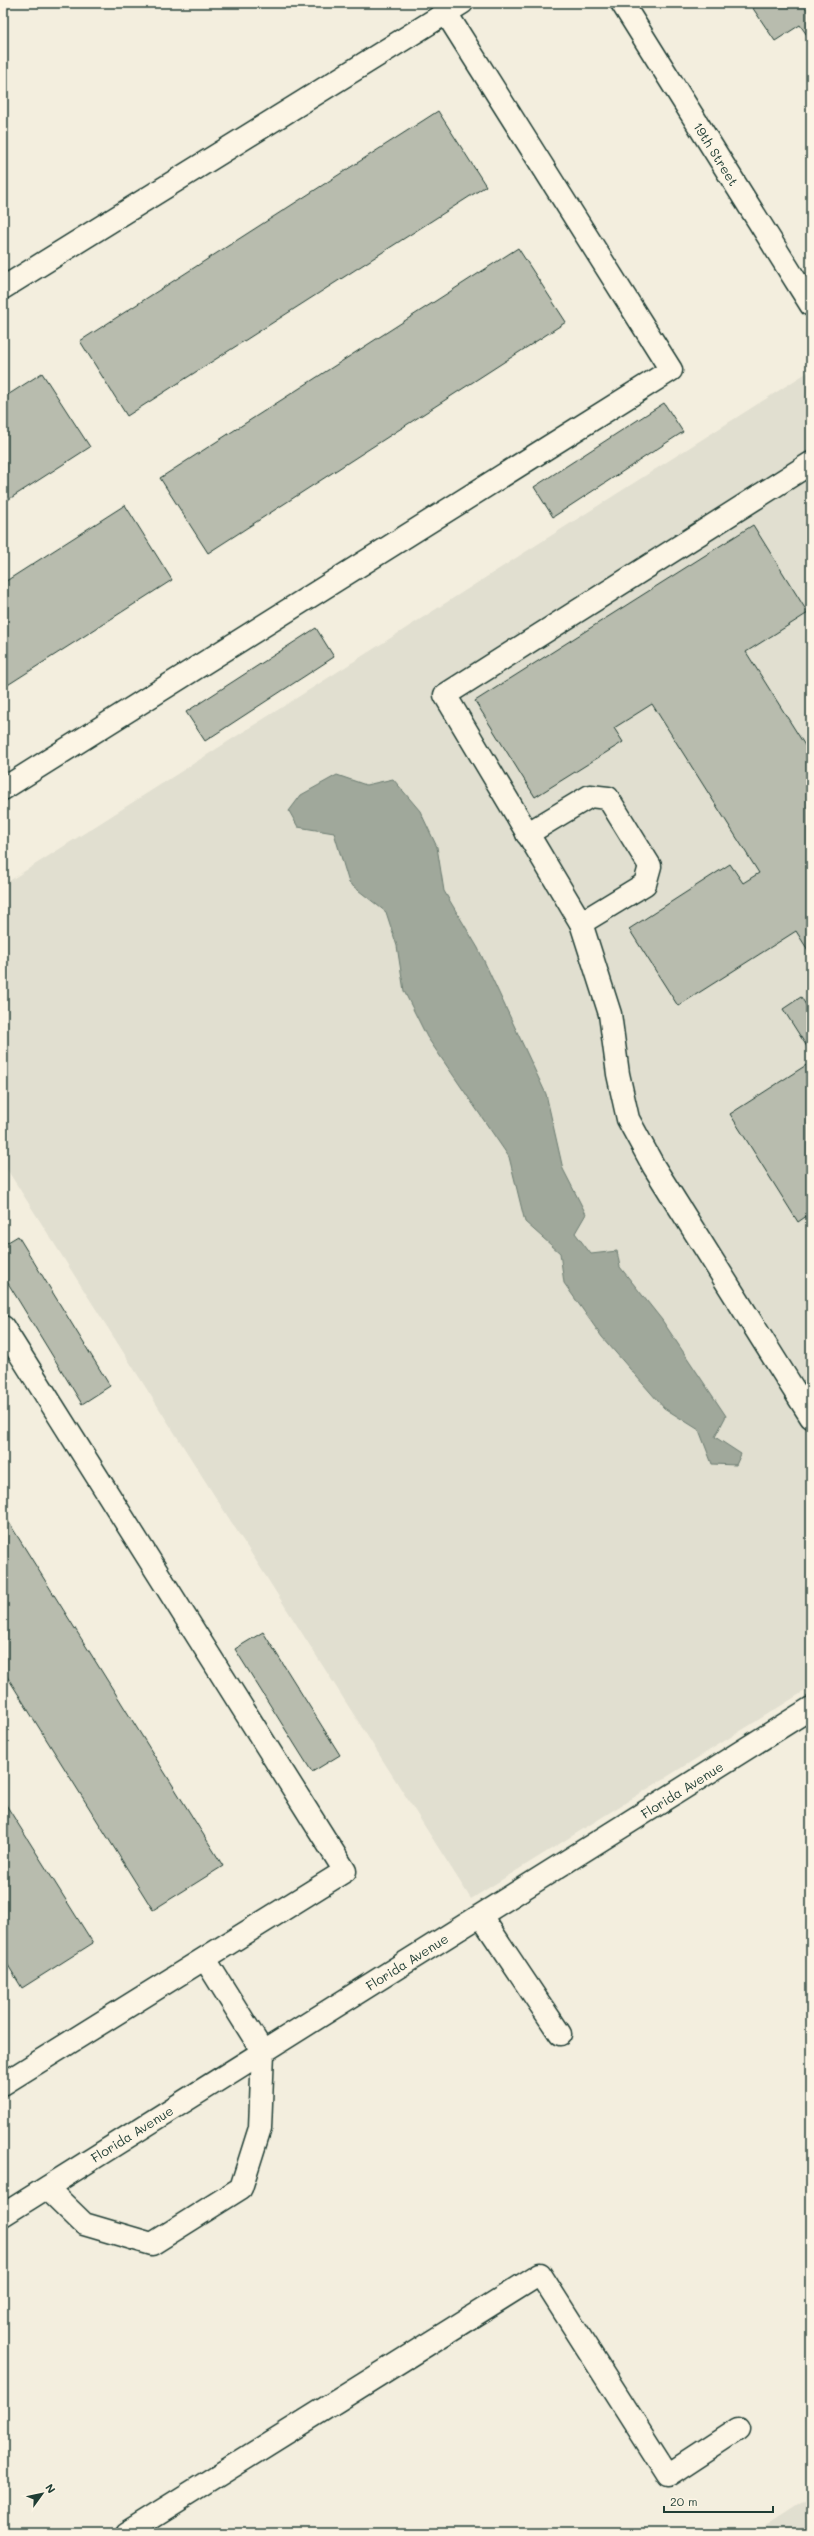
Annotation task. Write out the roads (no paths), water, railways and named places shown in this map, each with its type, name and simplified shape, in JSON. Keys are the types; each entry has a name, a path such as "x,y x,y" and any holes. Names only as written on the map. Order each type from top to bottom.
{"street":[{"name":"19th Street","path":"622,3 811,305"},
{"path":"3,288 454,8 671,370 3,789"},
{"path":"811,463 445,695 581,923 610,1014 618,1074 628,1119 654,1167 811,1417"},
{"path":"527,834 590,796 608,798 650,866 644,884 581,923"},
{"path":"3,1327 344,1871 3,2084"},
{"name":"Florida Avenue","path":"3,2215 811,1708"},
{"path":"481,1916 560,2034"},
{"path":"47,2188 84,2224 152,2244 241,2188 260,2128 263,2052 205,1959"},
{"path":"126,2533 540,2274 668,2475 738,2429"}]}
